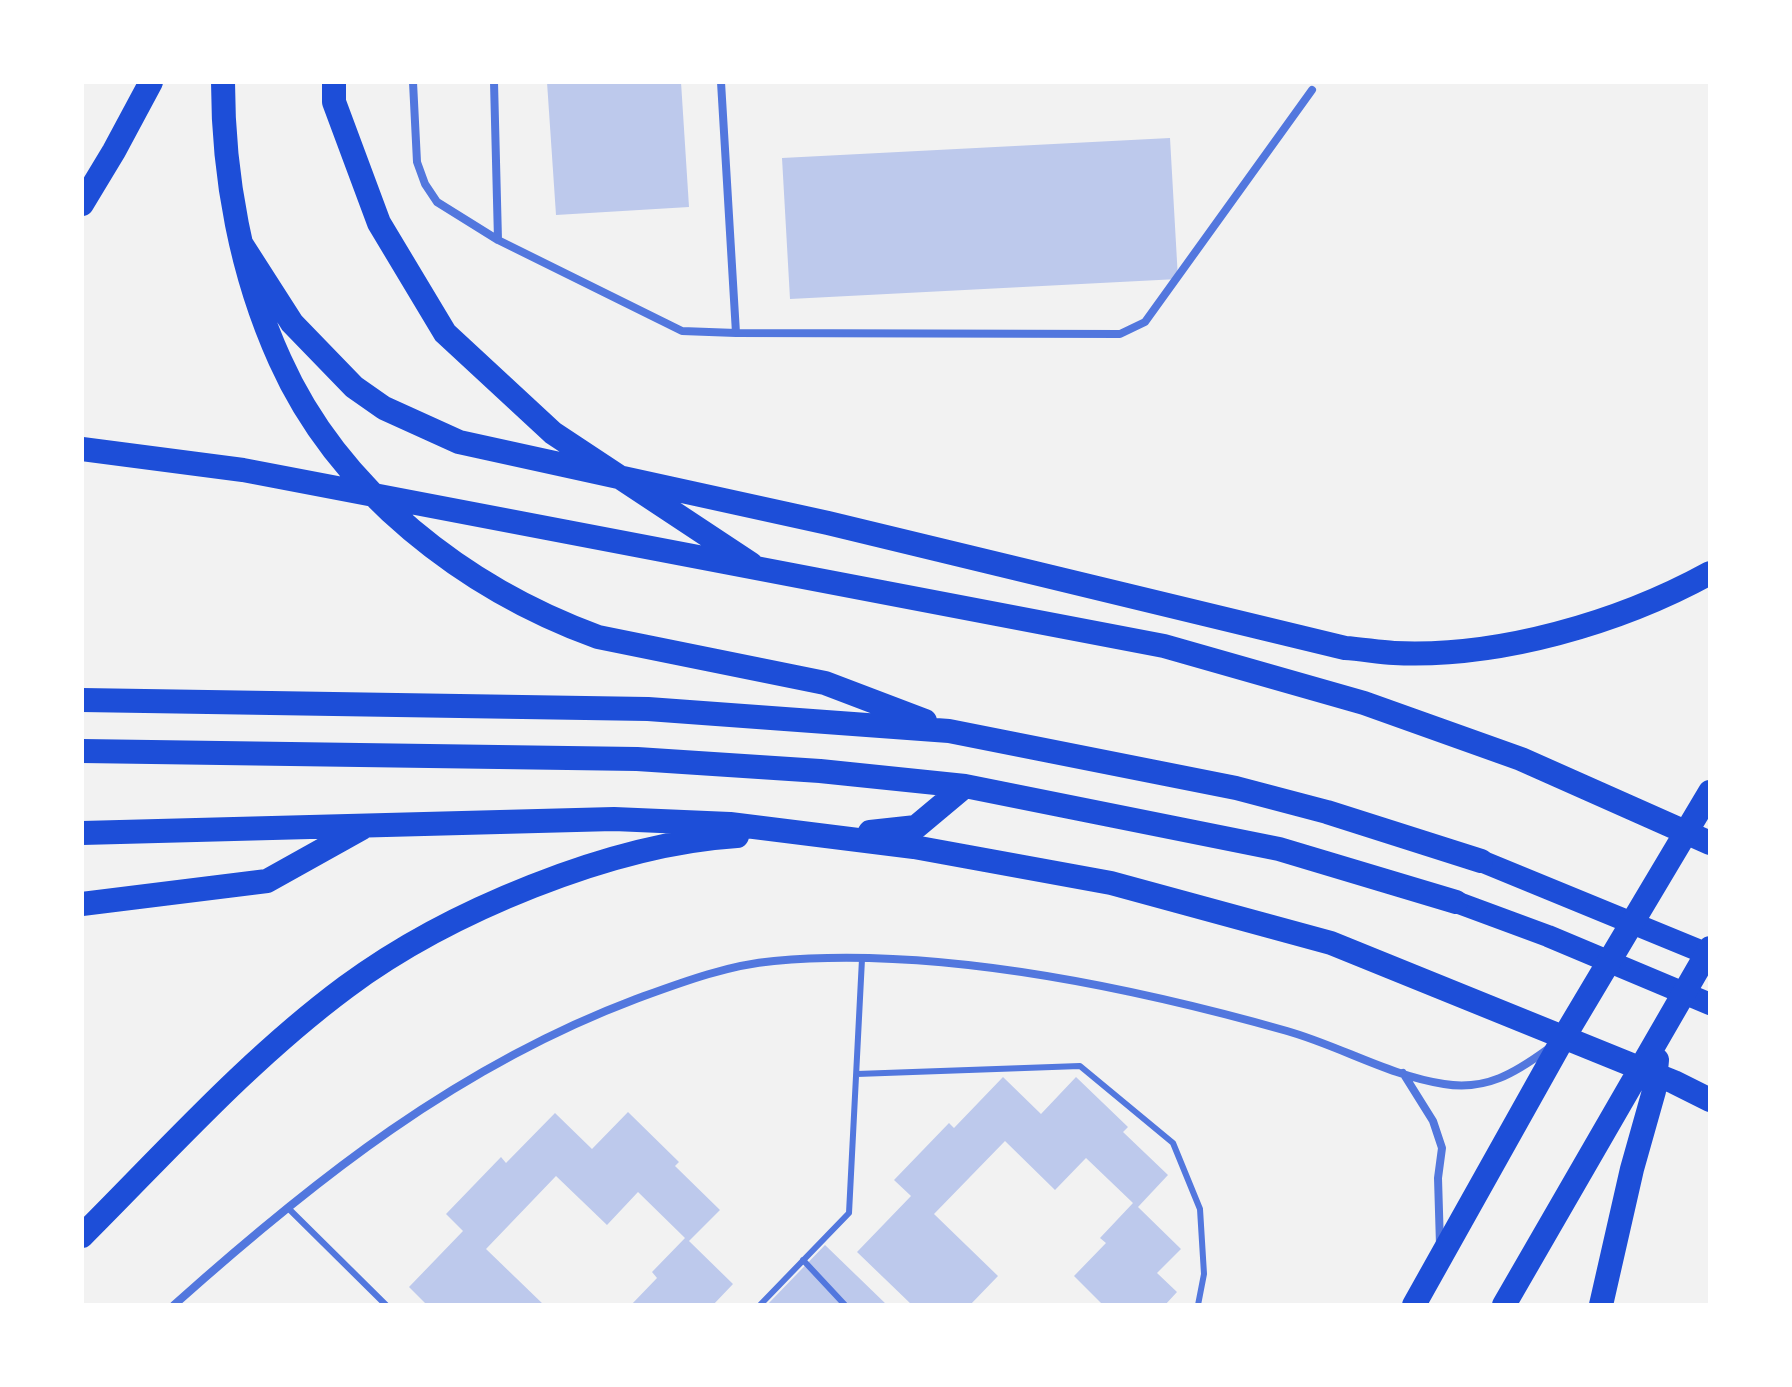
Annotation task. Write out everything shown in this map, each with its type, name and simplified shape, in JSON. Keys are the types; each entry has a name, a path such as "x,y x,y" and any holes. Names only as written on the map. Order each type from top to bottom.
{"highway":[{"path":"82,204 151,82"},
{"path":"223,82 228,173 242,245 280,362 338,455 398,517 461,568 520,604 598,637 825,683 949,731"},
{"path":"334,82 334,102 379,223 445,333 553,433 761,570"},
{"path":"242,245 292,323 354,387 384,408 459,442 828,523 1345,648 1394,653 1452,651 1559,632 1630,612 1710,573"},
{"path":"82,449 243,470 1164,646 1364,703 1521,759 1710,843"},
{"path":"82,700 648,709 949,731 1236,788 1393,832 1481,861 1710,955"},
{"path":"82,751 637,759 820,771 965,786 1279,849 1456,902 1548,936 1710,1004"},
{"path":"82,1236 292,1030 358,979 452,924 535,885 601,862 666,847 720,837 867,833 916,827 965,786"},
{"path":"1414,1305 1564,1037 1710,792"},
{"path":"82,833 614,819 730,824 914,847 1111,883 1331,943 1674,1082 1710,1100"},
{"path":"82,904 267,881 364,826"},
{"path":"1504,1305 1710,948"},
{"path":"1601,1305 1632,1169 1654,1091 1660,1034"}],"street":[{"path":"413,82 417,162 425,184 437,202 498,240 682,331 736,333 1120,334 1145,322 1312,90"},
{"path":"494,82 498,240"},
{"path":"721,82 736,333"},
{"path":"174,1305 288,1208 367,1147 459,1084 530,1044 595,1015 663,989 771,961 862,959 959,965 1118,990 1291,1032 1403,1073 1446,1085 1489,1083 1520,1070 1564,1037"},
{"path":"1403,1073 1422,1098 1442,1148 1438,1178 1441,1258"}],"lane":[{"path":"760,1305 849,1213 862,959"},
{"path":"857,1074 1080,1066 1173,1143 1200,1209 1204,1274 1198,1305"},
{"path":"288,1208 386,1305"},
{"path":"803,1260 845,1305"}],"building":[{"path":"547,82 681,82 689,207 556,215"},
{"path":"1170,138 1178,279 790,299 782,158"},
{"path":"1003,1077 1041,1114 1076,1077 1128,1127 1123,1132 1168,1175 1138,1207 1181,1249 1157,1273 1177,1292 1165,1305 1103,1305 1074,1276 1106,1243 1100,1238 1133,1203 1086,1158 1055,1190 1005,1141 934,1214 998,1276 970,1305 912,1305 857,1252 911,1196 894,1180 949,1123 954,1128"},
{"path":"628,1112 679,1162 675,1166 720,1210 689,1241 733,1284 713,1305 631,1305 657,1278 652,1272 685,1238 638,1192 607,1225 556,1176 486,1249 544,1305 427,1305 409,1287 463,1231 446,1214 501,1157 506,1163 555,1113 592,1149"},
{"path":"825,1245 887,1305 767,1305"}]}
